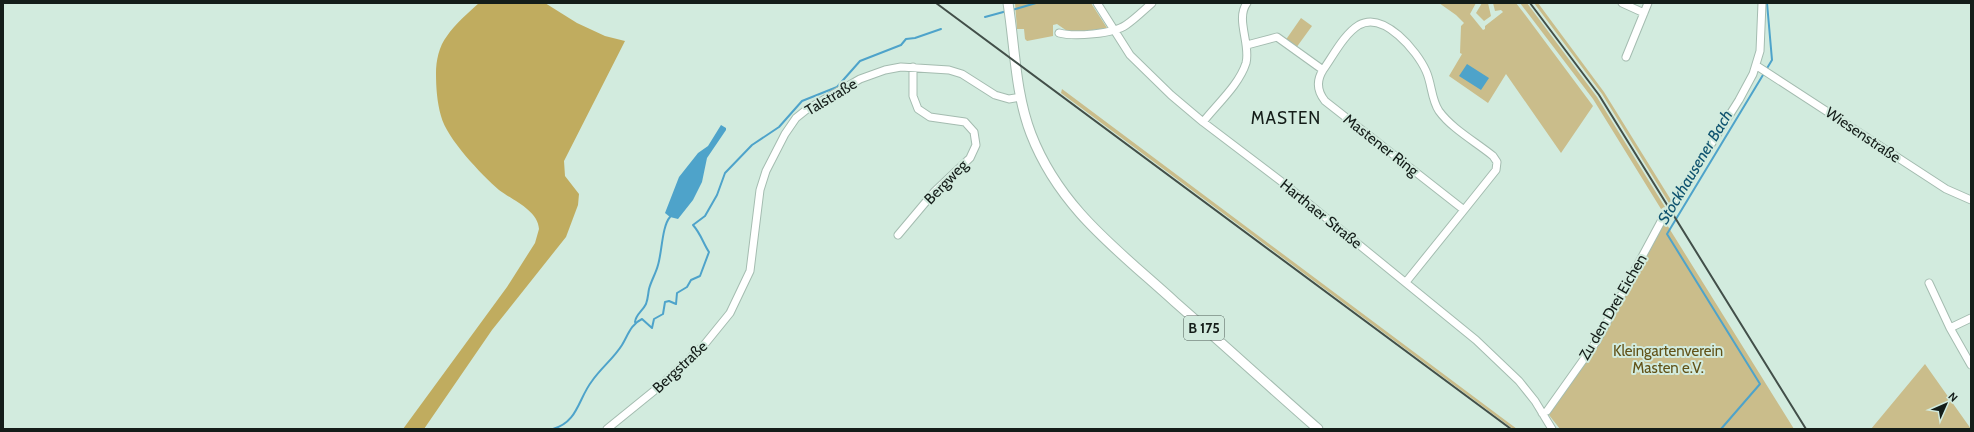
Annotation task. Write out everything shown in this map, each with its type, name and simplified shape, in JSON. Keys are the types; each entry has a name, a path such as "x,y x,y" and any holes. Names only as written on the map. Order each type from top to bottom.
{"main road":[{"name":"B 175","path":"1008,4 1017,79 1031,132 1046,168 1079,214 1113,248 1318,429"}],"street":[{"name":"Harthaer Straße","path":"1098,3 1122,44 1142,67 1203,122 1282,182 1445,313 1528,391 1550,426"},
{"path":"1059,33 1070,36 1115,30 1125,26 1152,3"},
{"path":"1203,122 1241,75 1248,55 1242,13 1247,3"},
{"path":"1622,3 1644,13"},
{"path":"1626,57 1648,3"},
{"path":"1674,203 1739,100 1762,69 1760,51 1762,3"},
{"name":"Mastener Ring","path":"1406,282 1464,210 1496,170 1497,162 1493,156 1445,118 1438,109 1424,66 1415,51 1405,40 1384,26 1374,23 1364,23 1350,32 1323,70 1318,86 1320,94 1325,101 1464,210"},
{"path":"1247,45 1277,37 1323,70"},
{"name":"Talstraße","path":"739,293 750,271 753,259 760,190 766,171 785,134 796,118 806,110 870,75 901,67 949,70 962,74 995,95 1009,99 1021,97"},
{"name":"Bergweg","path":"898,236 935,191 970,158 976,145 974,132 966,122 930,117 918,109 913,96 913,67"},
{"name":"Wiesenstraße","path":"1762,69 1946,189 1971,200"},
{"name":"Zu den Drei Eichen","path":"1542,413 1547,411 1596,342 1664,216"},
{"path":"1929,283 1950,328 1971,365"},
{"name":"Bergstraße","path":"607,429 660,386 704,345 730,313 739,293"},
{"path":"1950,328 1971,318"}],"green space":[{"path":"1015,3 1091,3 1107,28 1070,33 1057,24 1053,25 1053,36 1027,41 1025,39 1024,29 1017,29"},
{"path":"1439,3 1476,3 1470,14 1483,30 1485,29 1485,26 1503,12 1501,10 1495,11 1493,3 1516,3 1593,106 1561,153 1506,74 1488,103 1449,76 1462,54 1460,53 1461,26 1464,23 1456,15"},
{"path":"1482,3 1488,3 1491,16 1484,21 1476,13"},
{"path":"1520,3 1527,3 1597,97 1665,207 1661,209 1593,99"},
{"path":"1534,3 1538,3 1604,92 1671,200 1669,203 1602,94"},
{"path":"1301,18 1312,26 1296,48 1285,41"},
{"path":"1062,89 1517,429 1513,429 1061,93"},
{"name":"Kleingartenverein Masten e.V.","path":"1664,220 1794,429 1560,429 1549,415 1611,320 1639,271"},
{"path":"1925,364 1971,429 1871,429"}],"shaded area":[{"path":"479,3 545,3 577,23 605,36 625,41 564,161 565,176 579,194 578,205 566,237 492,330 424,429 403,429 507,287 535,243 539,229 538,222 524,206 499,190 466,156 450,135 441,116 436,78 438,54 444,40 454,27"}],"water":[{"path":"1467,64 1489,78 1481,90 1459,76"},
{"path":"721,125 726,128 726,130 707,158 702,182 693,200 678,219 670,217 665,213 679,177 698,153 708,146"}],"waterway":[{"path":"1012,10 1036,3"},
{"name":"Stockhausener Bach","path":"1721,429 1760,384 1667,234 1772,60 1767,3"},
{"path":"985,17 1007,11"},
{"path":"553,429 561,426 573,415 587,388 619,350 635,324 642,319 652,328 654,319 663,314 665,302 669,301 676,304 677,293 687,287 691,280 700,276 709,252 693,225 705,216 717,195 725,173 752,145 779,127 802,101 837,87 860,61 901,45 906,39 915,38 941,29"},
{"path":"635,322 647,302 650,286 658,265 665,226 670,217"}],"railway":[{"path":"936,3 1511,429"},
{"path":"1530,3 1599,95 1806,429"}],"district":[{"name":"MASTEN","path":"1286,118"}]}
